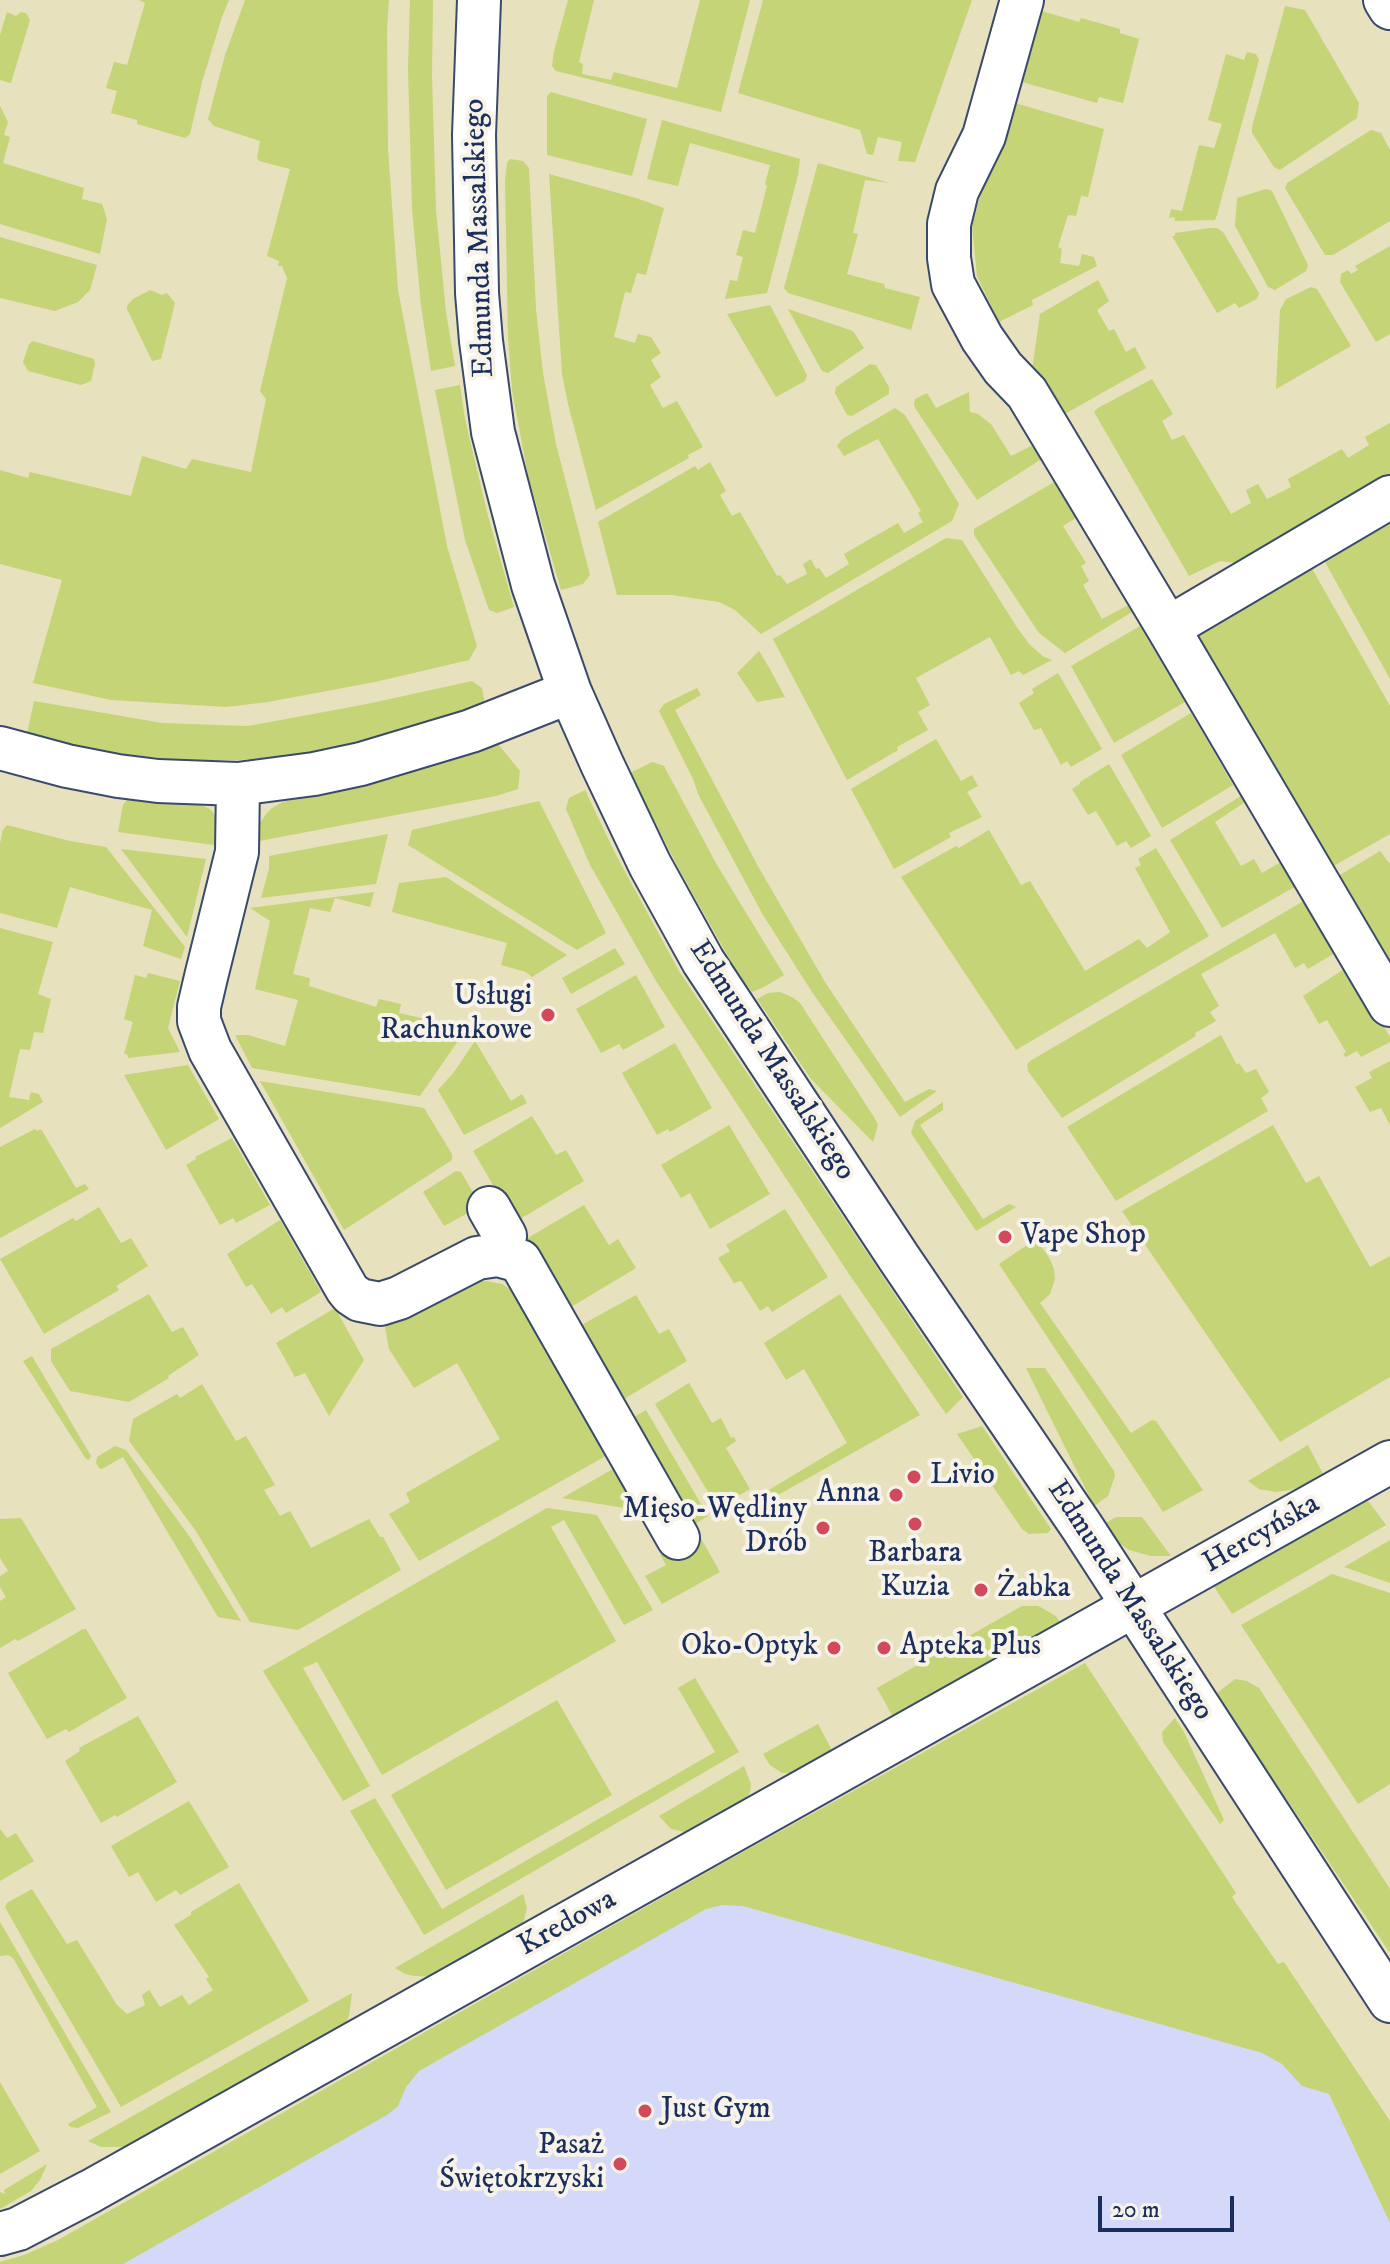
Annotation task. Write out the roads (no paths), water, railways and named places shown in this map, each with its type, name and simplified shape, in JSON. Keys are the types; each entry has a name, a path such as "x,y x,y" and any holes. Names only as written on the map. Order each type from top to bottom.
{"street":[{"name":"Edmunda Massalskiego","path":"479,0 475,212 478,313 488,401 522,549 570,692 602,764 650,865 703,961 907,1271 1082,1527 1390,2001"},
{"path":"1022,0 984,136 957,191 949,224 953,284 982,338 1003,368 1027,393 1390,1005"},
{"path":"1385,0 1390,8"},
{"path":"1168,628 1390,497"},
{"path":"0,748 118,776 238,784 361,764 504,720 570,692"},
{"path":"238,784 237,852 199,1007 199,1021 210,1050 351,1294 369,1303 389,1302 477,1258 498,1255 520,1261 678,1538"},
{"path":"489,1208 505,1236 498,1255"},
{"name":"Hercyńska","path":"1132,1606 1390,1462"},
{"name":"Kredowa","path":"0,2234 18,2229 91,2191 1132,1606"}],"place":[{"name":"Usługi Rachunkowe","path":"548,1015"},
{"name":"Vape Shop","path":"1005,1237"},
{"name":"Livio","path":"914,1477"},
{"name":"Anna","path":"896,1495"},
{"name":"Barbara Kuzia","path":"915,1524"},
{"name":"Mięso-Wędliny Drób","path":"823,1528"},
{"name":"Żabka","path":"981,1590"},
{"name":"Oko-Optyk","path":"834,1648"},
{"name":"Apteka Plus","path":"884,1648"},
{"name":"Just Gym","path":"645,2111"},
{"name":"Pasaż Świętokrzyski","path":"620,2164"}]}
